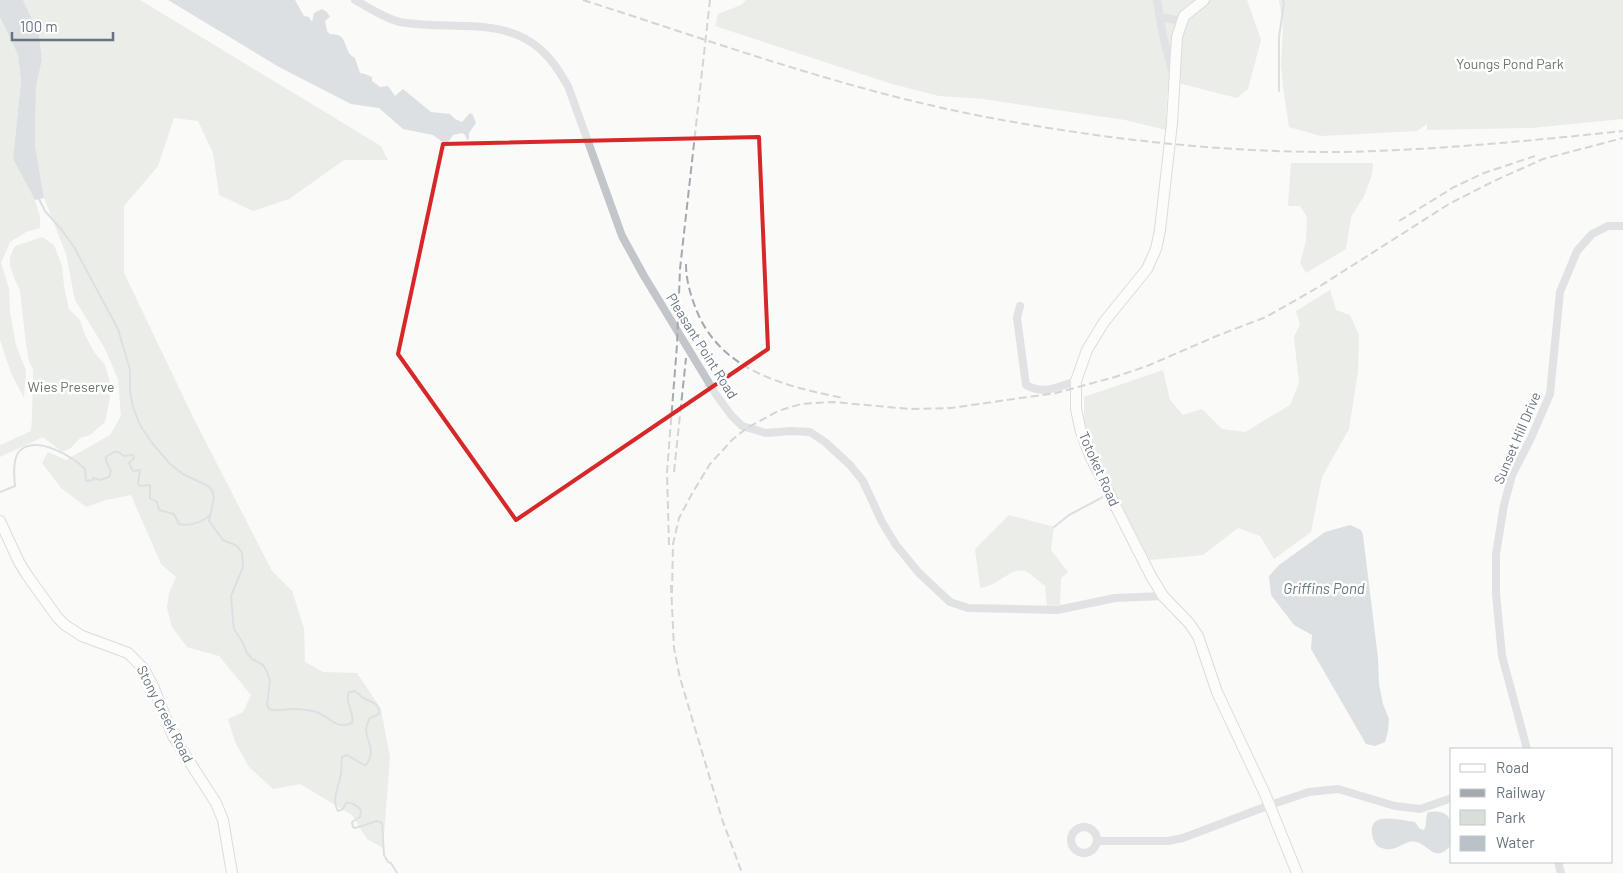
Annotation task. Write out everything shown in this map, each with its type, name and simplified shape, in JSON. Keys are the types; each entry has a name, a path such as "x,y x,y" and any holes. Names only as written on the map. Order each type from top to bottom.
{"main road":[{"path":"1174,76 1177,37 1182,21 1187,13 1204,0"},
{"name":"Totoket Road","path":"1174,76 1172,123 1156,250 1150,264 1140,279 1093,338 1076,381 1076,409 1084,442 1113,502 1163,596 1189,623 1198,636 1218,692 1270,805 1296,873"},
{"name":"Stony Creek Road","path":"0,521 23,569 57,617 65,625 82,636 128,653 144,669 173,736 216,803 223,820 232,873"}],"street":[{"name":"Pleasant Point Road","path":"354,0 396,21 415,24 491,27 517,34 540,49 556,66 568,86 622,236 644,276 730,415 747,428 766,433 810,432 825,442 850,465 863,481 882,522 896,545 919,573 950,602 968,608 1057,610 1115,598 1163,596"},
{"name":"Totoket Road","path":"1157,0 1168,57 1174,76"},
{"path":"1160,17 1182,21"},
{"name":"Sunset Hill Drive","path":"1527,748 1502,656 1496,594 1496,554 1504,505 1512,475 1550,394 1560,292 1577,251 1592,234 1608,226 1623,226"},
{"path":"1020,306 1017,318 1026,385 1032,388 1050,390 1076,381"},
{"path":"1097,841 1168,841 1183,838 1309,792 1338,790 1395,806 1420,809 1450,799"}],"highlighted area":[{"path":"759,137 768,349 516,520 398,354 443,144"}],"green space":[{"path":"23,0 140,0 381,146 388,160 344,160 289,199 253,211 219,195 213,153 198,121 174,118 158,166 124,206 124,273 193,417 272,571 292,591 304,628 305,662 323,672 357,673 381,709 390,757 383,848 367,839 352,815 300,784 273,789 249,767 235,742 228,719 243,712 251,695 219,656 187,647 172,627 167,608 169,593 176,577 161,564 131,495 106,500 86,507 61,488 42,463 48,452 66,460 110,435 121,416 118,379 104,347 75,300 66,254 44,198 35,145 36,87 42,60 39,34"},
{"path":"746,0 1247,0 1261,40 1248,89 1237,98 1178,83 1167,94 1166,130 1125,120 983,99 939,96 892,84 715,26 718,14 741,5"},
{"name":"Youngs Pond Park","path":"1279,0 1623,0 1623,119 1531,128 1427,130 1427,124 1417,131 1321,136 1289,127 1281,64 1283,27"},
{"path":"0,17 18,55 21,81 13,159 35,200 40,217 40,228 26,232 10,242 1,263 9,289 10,312 16,345 26,371 24,398 11,373 0,340"},
{"path":"1291,163 1373,163 1372,175 1364,196 1351,217 1346,249 1306,273 1300,263 1306,241 1307,217 1300,206 1288,206"},
{"name":"Wies Preserve","path":"42,237 54,245 62,266 69,309 80,320 94,352 105,365 110,382 110,397 105,422 90,435 80,438 71,448 62,452 43,437 0,457 0,445 31,431 32,418 33,369 29,361 26,344 20,290 10,265 10,257 15,246"},
{"path":"1330,290 1336,310 1350,315 1359,335 1358,371 1349,429 1322,477 1311,532 1274,559 1260,536 1238,528 1203,555 1150,560 1094,453 1084,421 1084,397 1163,370 1170,400 1183,415 1202,409 1222,429 1245,432 1290,405 1299,383 1294,337 1300,324 1296,311"},
{"path":"1009,515 1054,527 1051,550 1068,572 1061,578 1060,605 1047,606 1045,586 1025,571 1014,572 986,587 980,588 975,549"}],"water":[{"path":"0,0 23,0 39,34 42,60 36,87 35,145 44,198 35,200 13,159 21,81 18,55 0,17"},
{"path":"168,0 295,0 304,16 309,17 312,22 314,13 322,9 330,17 325,21 327,31 330,34 341,37 348,51 355,58 360,73 372,77 372,81 380,87 388,86 395,96 403,89 431,112 450,114 462,122 470,113 473,115 476,123 469,133 469,139 467,140 462,133 453,135 448,142 444,143 433,135 403,129 379,108 351,104 279,67"},
{"name":"Griffins Pond","path":"1350,525 1361,530 1363,535 1378,658 1379,684 1383,704 1389,719 1385,742 1375,746 1366,744 1311,649 1312,635 1294,625 1271,595 1269,576 1279,565 1325,532"},
{"path":"1436,811 1447,815 1450,819 1450,846 1441,853 1433,852 1416,842 1391,849 1379,847 1375,843 1372,827 1375,822 1381,819 1415,822 1420,829 1424,830 1428,812"}],"waterway":[{"path":"1279,91 1279,37 1283,0"},
{"path":"39,199 45,211 74,247 118,329 130,370 130,392 133,407 140,425 170,464 183,474 208,486 212,490 214,498 209,521 223,540 237,546 242,553 243,567 231,596 234,629 247,653 252,659 263,665 267,672 270,681 267,705 269,709 296,709 316,712 337,724 346,725 352,723 353,719 348,696 349,692 354,691 375,704 378,708 379,714 370,718 366,731 371,752 370,758 366,765 364,765 347,755 342,757 341,774 335,802 338,811 343,809 346,803 354,804 361,810 360,817 352,822 355,828 377,821 382,823 384,855 397,873"},
{"path":"0,492 15,486 15,461 19,452 29,446 46,447 64,454 85,469 86,481 93,480 93,478 100,480 109,477 111,471 106,457 114,452 119,452 124,456 133,455 134,458 129,463 133,471 140,470 138,484 140,486 150,485 150,498 157,502 159,510 174,514 179,524 183,525 199,522 209,516"},
{"path":"1054,527 1069,515 1103,497"}],"railway":[{"path":"583,0 770,61 865,89 961,112 1102,136 1247,150 1342,152 1482,144 1623,131"},
{"path":"669,545 667,472 677,345 680,269 710,0"},
{"path":"672,593 673,544 679,518 693,492 710,464 733,439 747,428 778,411 801,404 833,402 910,409 951,408 1056,393 1115,377 1147,366 1266,317 1317,288 1449,204 1494,181 1543,159 1623,138"},
{"path":"1399,221 1454,187 1484,173 1535,156"},
{"path":"686,264 689,286 696,309 707,330 721,347 738,361 756,372 777,381 843,398"},
{"path":"674,472 686,358"},
{"path":"671,585 674,648 680,678 722,819 742,873"}]}
